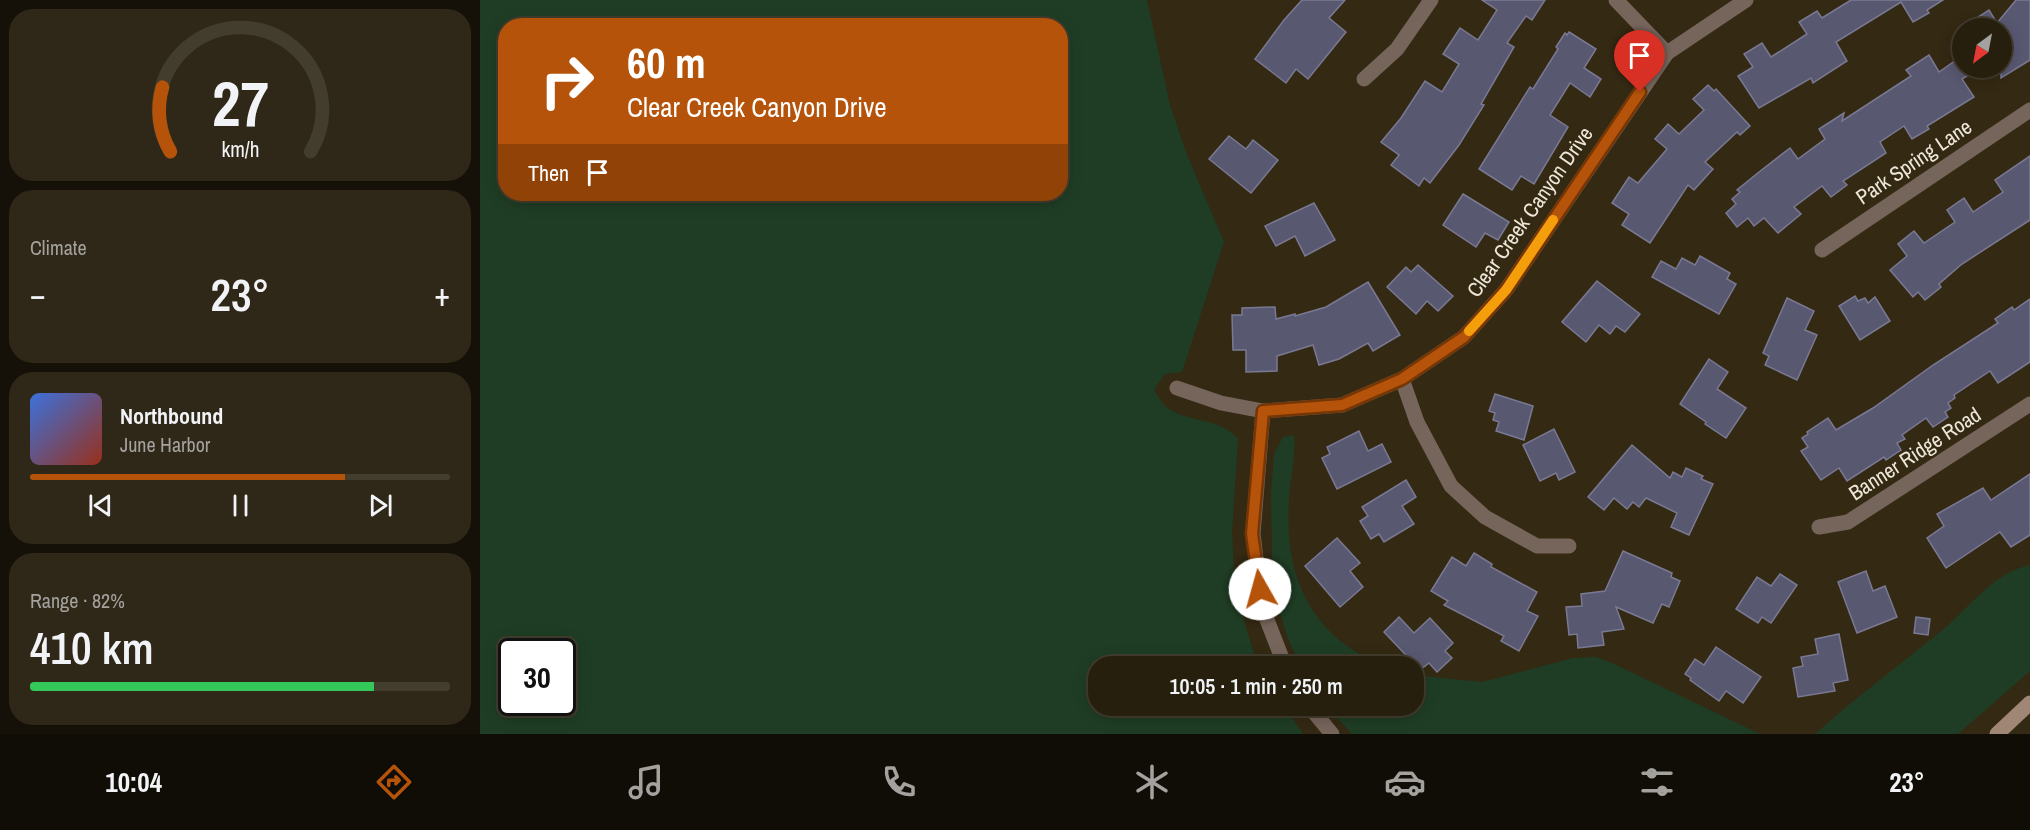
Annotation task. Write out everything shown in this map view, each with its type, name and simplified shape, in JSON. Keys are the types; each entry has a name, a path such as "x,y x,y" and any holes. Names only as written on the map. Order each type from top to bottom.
{"main road":[{"path":"1997,734 2030,704"}],"street":[{"path":"1364,79 1397,49 1431,0"},
{"path":"1616,0 1667,53"},
{"name":"Clear Creek Canyon Drive","path":"1177,388 1221,403 1263,411 1342,405 1402,379 1464,337 1506,290 1667,53 1746,0"},
{"name":"Park Spring Lane","path":"1822,250 2030,110"},
{"path":"1402,379 1417,422 1452,486 1485,517 1537,546 1569,546"},
{"name":"Banner Ridge Road","path":"1819,527 1848,522 2030,404"},
{"path":"1263,411 1252,534 1262,607 1281,656"},
{"path":"1317,716 1332,734"}],"green space":[{"path":"480,0 1147,0 1170,105 1187,155 1224,242 1182,372 1165,374 1154,390 1165,406 1174,412 1222,427 1238,439 1232,531 1235,591 1255,656 1088,656 1088,716 1291,716 1303,734 480,734"},
{"path":"1294,435 1289,527 1291,553 1297,578 1306,600 1320,620 1337,638 1364,656 1296,656 1288,639 1274,591 1272,558 1271,492 1274,454 1283,437"},
{"path":"2030,565 2030,671 1958,734 1815,734 1950,624 1981,593 2004,575"},
{"path":"1595,657 1610,662 1760,734 1352,734 1335,716 1424,716 1424,676 1482,682 1573,658"}],"building":[{"path":"1302,0 1345,0 1329,18 1346,32 1308,79 1296,69 1286,83 1255,59"},
{"path":"1482,0 1545,0 1532,20 1526,16 1507,43 1514,47 1481,104 1484,105 1459,145 1430,183 1424,178 1419,186 1391,165 1399,155 1381,142 1401,118 1425,81 1442,92 1459,64 1443,54 1460,28 1478,40 1497,10"},
{"path":"1851,0 1943,0 1927,10 1929,13 1913,22 1901,2 1836,42 1847,61 1813,83 1811,78 1759,108 1738,76 1753,67 1744,54 1762,43 1771,57 1807,34 1799,22 1817,11 1822,18"},
{"path":"2016,0 2030,0 2030,60 2012,71 2012,18 2001,18"},
{"path":"1989,10 1994,18 1977,18"},
{"path":"1569,32 1596,49 1584,68 1601,79 1590,97 1570,83 1550,115 1568,127 1534,184 1521,176 1512,190 1479,169 1530,87 1533,89 1558,49 1556,47 1565,33 1567,35"},
{"path":"1929,55 1939,72 1952,63 1952,78 1964,78 1962,79 1974,97 1927,126 1929,129 1912,139 1904,126 1880,142 1886,153 1843,181 1847,185 1831,197 1822,186 1794,207 1801,214 1778,233 1764,218 1754,226 1748,218 1737,227 1726,213 1736,204 1732,199 1740,192 1737,190 1790,148 1798,159 1825,139 1819,129 1844,113 1842,121 1911,76 1906,70"},
{"path":"1708,85 1714,91 1716,89 1750,126 1740,135 1737,132 1705,162 1713,169 1694,190 1688,185 1650,243 1622,225 1629,214 1612,203 1629,177 1638,183 1667,149 1655,139 1668,124 1679,134 1704,110 1693,99"},
{"path":"1229,136 1246,149 1253,140 1278,160 1251,193 1209,159"},
{"path":"2030,156 2030,220 1962,264 1939,284 1941,287 1925,300 1918,292 1913,297 1890,270 1907,256 1898,244 1914,231 1924,243 1955,222 1947,210 1964,198 1973,212 2003,192 1995,180"},
{"path":"1463,194 1509,222 1498,240 1485,233 1476,247 1443,225"},
{"path":"1314,203 1335,240 1305,256 1295,236 1276,246 1265,226"},
{"path":"1700,256 1730,273 1727,279 1736,284 1719,314 1652,277 1661,261 1676,269 1682,258 1695,265"},
{"path":"1418,265 1453,296 1438,311 1427,301 1416,314 1387,287 1406,267 1411,272"},
{"path":"1597,281 1640,314 1625,332 1616,326 1610,334 1599,325 1586,342 1562,322"},
{"path":"1368,282 1400,335 1373,351 1368,343 1339,359 1319,365 1313,345 1277,356 1277,371 1246,372 1246,350 1233,350 1232,315 1242,315 1242,308 1275,307 1276,319 1295,314 1295,316 1326,307"},
{"path":"1855,296 1858,301 1865,298 1868,303 1875,297 1890,321 1860,340 1839,306"},
{"path":"1787,298 1814,311 1805,330 1817,335 1797,380 1765,365 1769,356 1763,353"},
{"path":"2030,299 2030,362 1998,383 1990,371 1954,395 1955,398 1948,403 1951,408 1945,412 1948,417 1933,427 1926,418 1902,435 1905,439 1897,443 1901,450 1886,460 1884,457 1847,481 1839,468 1821,480 1801,451 1808,447 1802,438 1808,434 1807,432 1828,418 1836,430 1873,408 1933,365 1998,323 1995,319 2012,307 2014,310"},
{"path":"1709,359 1728,372 1717,389 1746,408 1726,438 1680,404"},
{"path":"1495,394 1533,406 1524,440 1496,431 1499,422 1493,420 1495,413 1489,411"},
{"path":"1554,429 1575,472 1559,480 1556,473 1540,481 1523,445"},
{"path":"1359,431 1368,451 1382,444 1391,462 1337,489 1322,458 1330,454 1327,447"},
{"path":"1632,445 1670,478 1673,472 1682,477 1686,468 1703,476 1701,479 1713,484 1689,535 1671,527 1677,513 1646,498 1639,507 1633,502 1627,509 1614,498 1604,510 1588,497"},
{"path":"2030,474 2030,535 2011,547 2000,532 1946,568 1927,538 1944,526 1937,514 1983,488 1991,500"},
{"path":"1406,480 1416,497 1402,506 1414,524 1384,542 1379,534 1371,539 1360,521 1368,516 1362,507"},
{"path":"1337,538 1360,563 1350,571 1363,587 1340,607 1305,566"},
{"path":"1623,551 1672,573 1671,577 1680,581 1669,607 1662,604 1653,623 1616,607 1624,629 1602,632 1604,645 1578,648 1577,634 1569,635 1566,607 1582,606 1581,594 1605,591"},
{"path":"1474,553 1492,564 1491,567 1537,592 1527,611 1538,616 1519,651 1501,641 1504,636 1444,605 1448,601 1431,591 1452,557 1466,566"},
{"path":"1866,571 1873,591 1885,586 1897,617 1857,633 1838,582"},
{"path":"1780,574 1797,585 1771,623 1762,617 1758,623 1736,609 1757,577 1771,586"},
{"path":"1399,617 1414,633 1430,618 1453,643 1445,651 1452,658 1437,672 1429,663 1424,667 1424,656 1407,656 1384,632"},
{"path":"1916,617 1930,619 1928,635 1914,633"},
{"path":"1839,634 1848,680 1833,683 1835,691 1798,697 1793,668 1803,666 1801,657 1818,654 1815,639"},
{"path":"1716,647 1761,677 1743,703 1726,691 1719,701 1685,674 1695,659 1704,665"}],"slow traffic":[{"path":"1469,331 1506,290 1553,220"}],"route":[{"path":"1260,589 1252,534 1263,411 1342,405 1402,379 1464,337 1506,290 1640,92"}]}
